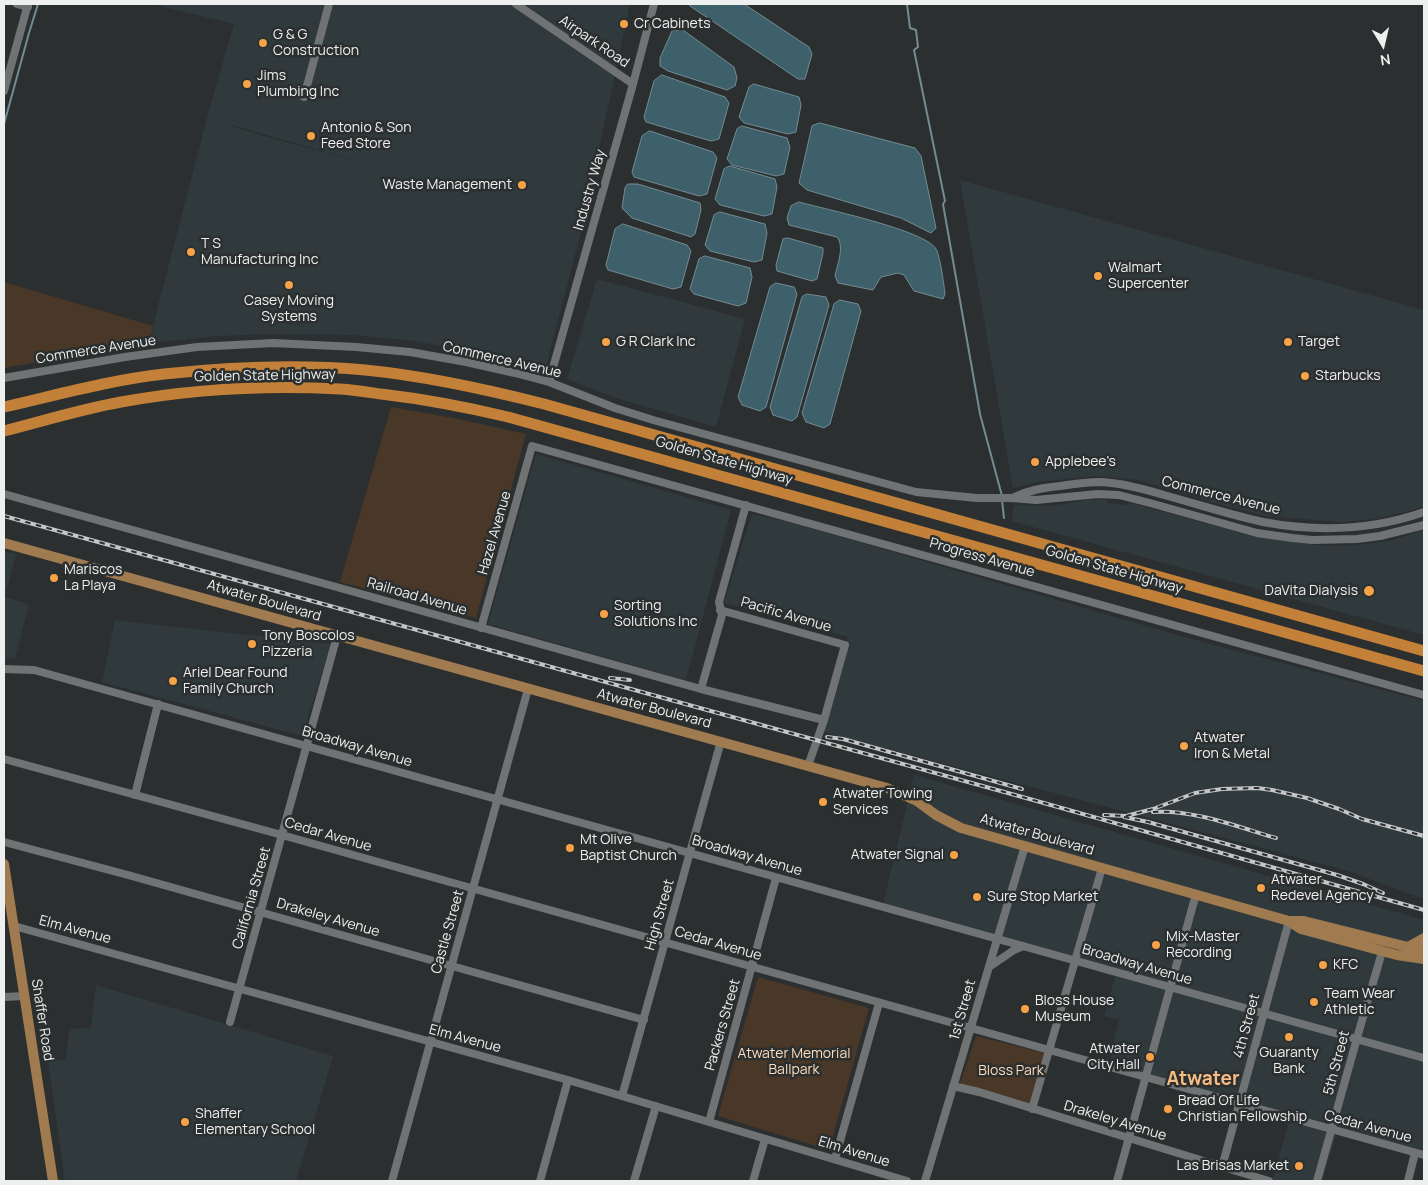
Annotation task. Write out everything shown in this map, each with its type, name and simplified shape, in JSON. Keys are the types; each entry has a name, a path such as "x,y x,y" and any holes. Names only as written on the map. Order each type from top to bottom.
{"highway":[{"name":"Golden State Highway","path":"4,407 82,389 162,374 234,368 306,367 364,370 423,378 485,389 563,410 1424,651"},
{"name":"Golden State Highway","path":"4,431 120,402 188,392 240,389 342,389 463,406 508,416 1424,671"}],"main road":[{"name":"Atwater Boulevard","path":"4,544 887,788 917,801 936,815 961,828 1289,921 1304,921 1408,948 1424,949"},
{"name":"Shaffer Road","path":"4,864 53,1181"},
{"name":"Atwater Boulevard","path":"1289,921 1301,929 1382,952 1424,959"},
{"path":"1408,948 1424,938"}],"street":[{"path":"4,91 28,5 17,4"},
{"path":"304,97 329,4"},
{"name":"Airpark Road","path":"516,4 633,84"},
{"name":"Industry Way","path":"549,382 654,4"},
{"name":"Commerce Avenue","path":"4,378 125,357 187,349 273,343 410,352 466,362 549,382 615,408 654,420 916,492 992,499 1036,500 1098,494 1119,495 1257,533 1312,540 1357,539 1380,536 1424,525"},
{"name":"Progress Avenue","path":"532,446 1424,695"},
{"name":"Hazel Avenue","path":"481,628 532,446"},
{"name":"Commerce Avenue","path":"1012,498 1025,492 1040,489 1101,482 1144,489 1262,521 1303,527 1342,528 1363,526 1397,520 1424,512"},
{"name":"Railroad Avenue","path":"4,494 701,689 824,720"},
{"path":"701,689 722,615 719,602 746,505"},
{"name":"Pacific Avenue","path":"720,610 845,645 824,720"},
{"name":"California Street","path":"230,1022 337,636"},
{"name":"Broadway Avenue","path":"4,669 34,670 1424,1058"},
{"name":"Castle Street","path":"392,1181 528,689"},
{"path":"135,794 158,704"},
{"path":"808,766 824,720"},
{"name":"High Street","path":"622,1096 721,741"},
{"name":"Cedar Avenue","path":"4,759 1424,1155"},
{"name":"Drakeley Avenue","path":"4,842 128,874 644,1020"},
{"name":"1st Street","path":"925,1181 1025,846"},
{"path":"1032,1109 1102,868"},
{"name":"Packers Street","path":"709,1122 776,878"},
{"path":"1117,1181 1196,894"},
{"name":"4th Street","path":"1222,1167 1289,921"},
{"name":"Elm Avenue","path":"14,926 568,1080 907,1181"},
{"path":"989,967 1023,946"},
{"name":"5th Street","path":"1317,1181 1382,952"},
{"path":"4,997 24,996"},
{"path":"835,1159 879,1003"},
{"path":"540,1181 568,1080"},
{"name":"Drakeley Avenue","path":"954,1086 1269,1181"},
{"path":"634,1181 656,1106"},
{"path":"753,1181 765,1138"},
{"path":"1408,1181 1415,1153"}],"shaded area":[{"path":"152,4 630,4 583,224 546,367 540,368 415,341 354,335 265,334 218,336 150,343 207,118 234,24","holes":["232,125 375,166 260,135"]},
{"path":"960,180 1424,310 1424,506 1374,519 1341,522 1267,516 1225,506 1138,480 1093,476 1038,482 1013,488"},
{"path":"597,279 745,319 716,427 616,398 567,379"},
{"path":"536,454 731,510 686,680 488,624"},
{"path":"1105,499 1108,503 1125,505 1130,503 1253,536 1313,545 1347,546 1390,541 1424,530 1424,635 1012,521 1014,505 1051,506"},
{"path":"752,514 793,523 1177,635 1424,701 1424,899 1345,870 824,732 848,637 724,603"},
{"path":"4,552 16,554 5,597 29,604 15,659 9,658 4,660"},
{"path":"115,620 331,644 302,736 102,682"},
{"path":"914,775 1424,920 1424,1151 1339,1127 1322,1181 1273,1180 1291,1114 1109,1063 1119,1020 1104,1016 1115,977 883,904"},
{"name":"Shaffer Elementary School","path":"96,985 333,1056 296,1181 65,1181 48,1061 66,1059 69,1029 91,1028"}],"green space":[{"path":"4,282 153,326 150,343 4,368"},
{"path":"391,407 526,434 476,618 340,582"},
{"name":"Atwater Memorial Ballpark","path":"758,977 869,1008 829,1150 718,1116"},
{"name":"Bloss Park","path":"976,1036 1048,1054 1032,1104 960,1084"}],"water":[{"path":"690,4 744,4 809,47 812,54 805,79 798,79 690,6"},
{"path":"683,30 734,67 737,78 735,86 727,90 668,71 660,66 660,58 672,31"},
{"path":"662,75 725,97 729,103 719,139 711,141 646,122 644,117 654,81"},
{"path":"754,84 799,97 801,105 796,132 788,134 744,123 739,117 749,87"},
{"path":"820,123 915,148 921,156 936,228 931,233 901,218 807,190 799,183 812,126"},
{"path":"742,126 787,138 790,147 784,174 776,176 732,165 727,159 737,129"},
{"path":"650,131 713,152 717,158 707,194 699,196 634,177 632,172 642,136"},
{"path":"730,166 775,179 777,187 772,214 764,216 720,205 715,199 724,169"},
{"path":"628,184 638,184 700,203 701,210 695,234 691,237 632,218 622,208 625,188"},
{"path":"799,202 894,228 928,242 936,249 939,257 945,294 943,299 914,291 904,275 898,273 881,277 873,290 838,283 835,276 839,261 839,241 837,237 789,225 787,218 791,206"},
{"path":"720,212 765,224 767,233 762,260 754,262 710,251 705,245 714,215"},
{"path":"623,224 687,245 691,251 681,287 673,289 608,270 606,265 615,229"},
{"path":"788,238 823,248 817,279 812,281 777,271 776,265 783,239"},
{"path":"705,256 750,268 752,277 746,303 738,306 694,294 690,289 699,259"},
{"path":"776,283 794,287 797,294 766,407 760,411 742,405 738,397 770,287"},
{"path":"807,294 826,297 829,305 797,417 792,421 773,415 770,407 802,297"},
{"path":"840,300 858,304 861,311 830,424 824,428 806,422 802,413 834,304"}],"waterway":[{"path":"4,124 38,4"},
{"path":"907,4 910,28 916,30 918,47 914,50 945,201 943,204 980,414 1002,496"},
{"path":"1002,500 1004,518"}],"railway":[{"path":"4,516 1026,798 1424,910"},
{"path":"610,678 630,680"},
{"path":"827,737 843,739 1022,789"},
{"path":"1104,815 1126,816 1153,809 1195,793 1222,789 1257,788 1307,798 1362,819 1424,836"},
{"path":"1153,812 1183,813 1199,816 1276,838"},
{"path":"1124,817 1337,875 1383,893"}],"place":[{"name":"Cr Cabinets","path":"624,24"},
{"name":"G & G Construction","path":"263,43"},
{"name":"Jims Plumbing Inc","path":"247,84"},
{"name":"Antonio & Son Feed Store","path":"311,136"},
{"name":"Waste Management","path":"522,185"},
{"name":"T S Manufacturing Inc","path":"191,252"},
{"name":"Walmart Supercenter","path":"1098,276"},
{"name":"Casey Moving Systems","path":"289,285"},
{"name":"G R Clark Inc","path":"606,342"},
{"name":"Target","path":"1288,342"},
{"name":"Starbucks","path":"1305,376"},
{"name":"Applebee's","path":"1035,462"},
{"name":"Mariscos La Playa","path":"54,578"},
{"name":"DaVita Dialysis","path":"1369,591"},
{"name":"Sorting Solutions Inc","path":"604,614"},
{"name":"Tony Boscolos Pizzeria","path":"252,644"},
{"name":"Ariel Dear Found Family Church","path":"173,681"},
{"name":"Atwater Iron & Metal","path":"1184,746"},
{"name":"Atwater Towing Services","path":"823,802"},
{"name":"Mt Olive Baptist Church","path":"570,848"},
{"name":"Atwater Signal","path":"954,855"},
{"name":"Atwater Redevel Agency","path":"1261,888"},
{"name":"Sure Stop Market","path":"977,897"},
{"name":"Mix-Master Recording","path":"1156,945"},
{"name":"KFC","path":"1323,965"},
{"name":"Team Wear Athletic","path":"1314,1002"},
{"name":"Bloss House Museum","path":"1025,1009"},
{"name":"Guaranty Bank","path":"1289,1037"},
{"name":"Atwater City Hall","path":"1150,1057"},
{"name":"Bread Of Life Christian Fellowship","path":"1168,1109"},
{"name":"Shaffer Elementary School","path":"185,1122"},
{"name":"Las Brisas Market","path":"1299,1166"}],"district":[{"name":"Atwater","path":"1203,1080"}]}
